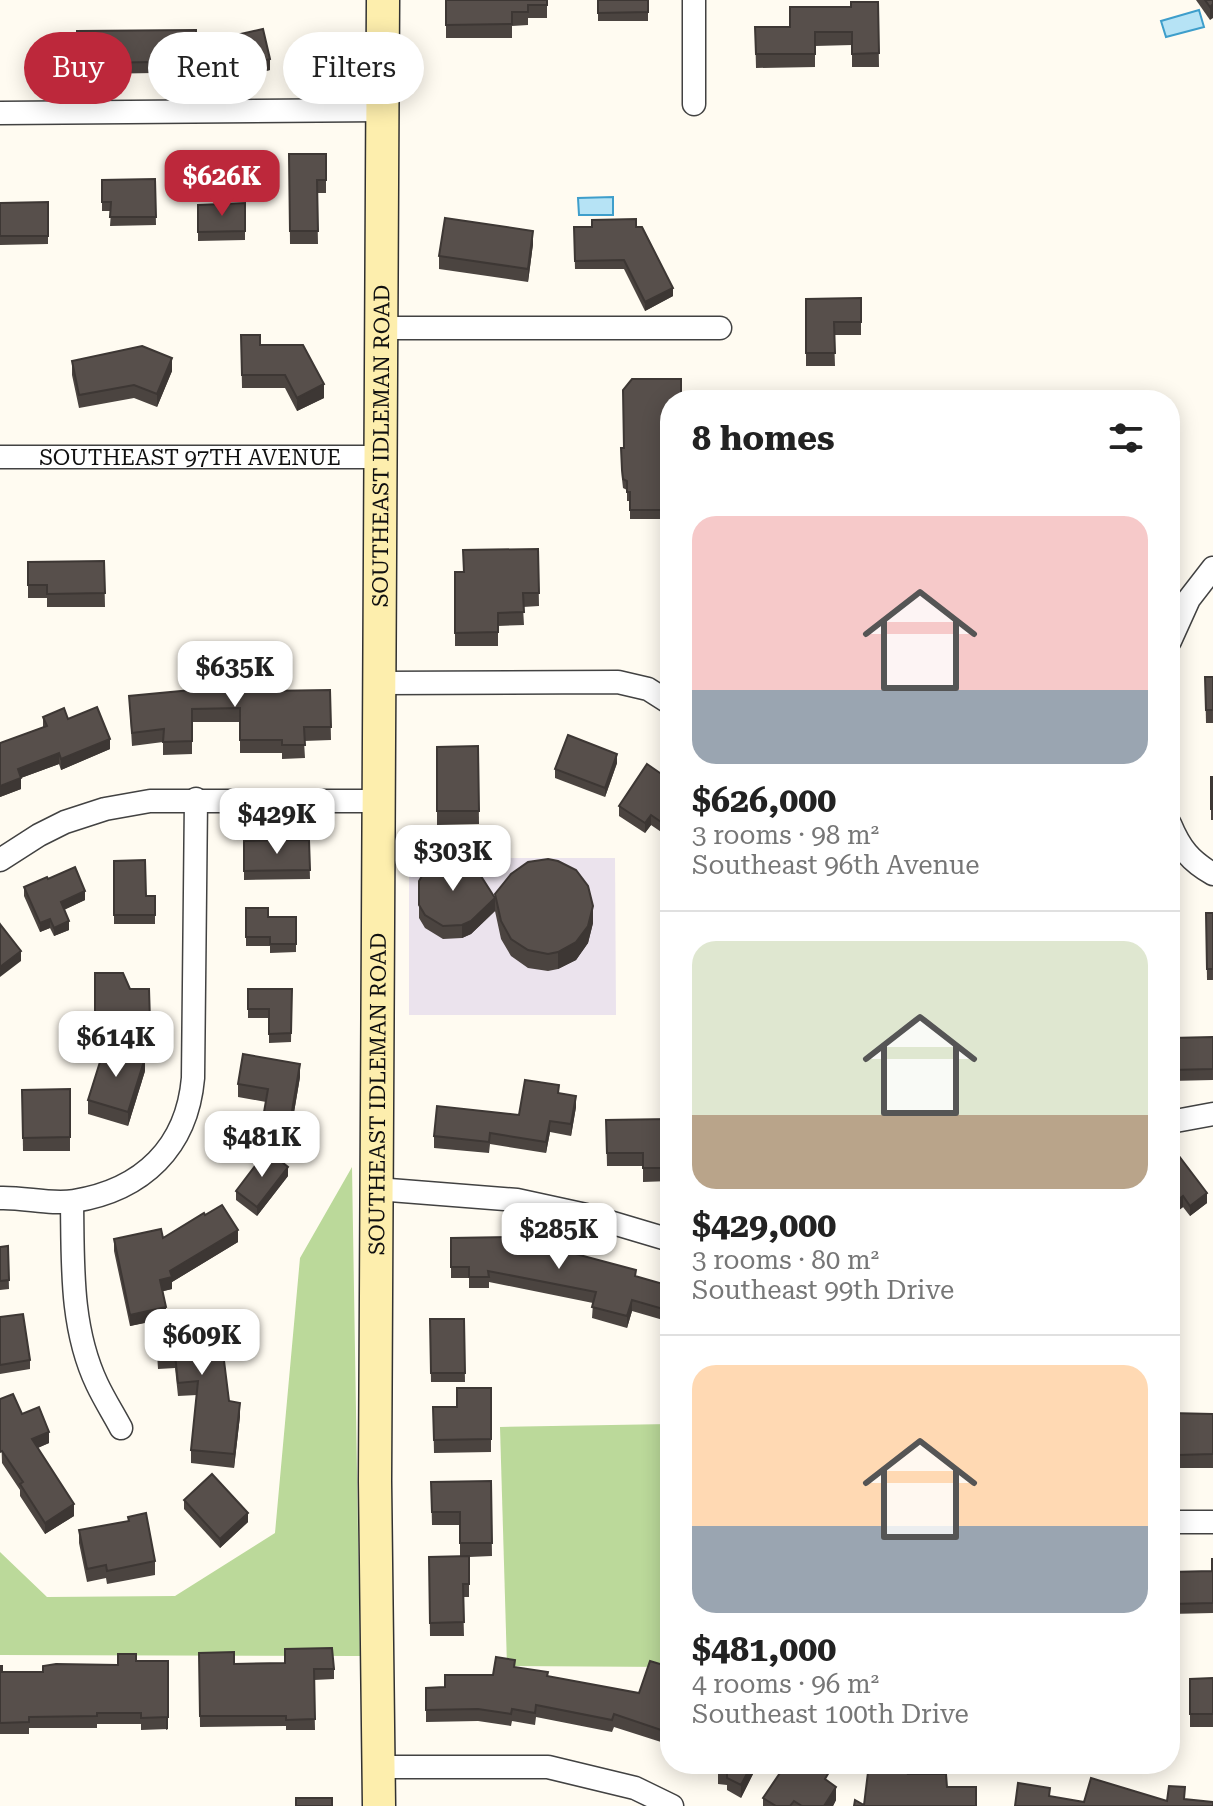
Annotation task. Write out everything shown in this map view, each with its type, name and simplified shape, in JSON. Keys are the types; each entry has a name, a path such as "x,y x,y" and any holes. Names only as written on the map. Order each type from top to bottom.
{"main road":[{"name":"SOUTHEAST IDLEMAN ROAD","path":"379,1806 375,1481 383,0"}],"street":[{"path":"694,0 694,104"},
{"path":"0,113 383,110"},
{"path":"382,328 720,328"},
{"name":"SOUTHEAST 97TH AVENUE","path":"0,457 382,457"},
{"path":"1180,619 1189,599 1213,568"},
{"path":"381,683 618,682 648,689 660,697"},
{"path":"0,1198 72,1202 124,1185 141,1176 169,1148 187,1113 193,1078 196,799"},
{"path":"0,860 65,822 105,809 150,801 379,801"},
{"path":"1180,848 1195,863 1213,874"},
{"path":"1180,1120 1213,1114"},
{"path":"377,1189 517,1200 586,1215 660,1237"},
{"path":"72,1202 73,1291 77,1321 96,1384 121,1428"},
{"path":"1180,1522 1213,1522"},
{"path":"378,1767 548,1767 635,1788 672,1806"}],"shaded area":[{"path":"409,858 615,858 616,1015 409,1015"}],"green space":[{"path":"352,1167 360,1656 0,1655 0,1552 47,1597 175,1596 275,1533 300,1258"},
{"path":"660,1424 660,1667 507,1666 500,1427"}],"water":[{"path":"1199,10 1204,27 1166,37 1161,21"},
{"path":"613,197 613,215 579,215 578,198"}],"building":[{"path":"446,0 547,0 547,5 528,5 528,12 512,12 512,24 446,25"},
{"path":"598,0 648,0 648,12 598,13"},
{"path":"851,2 878,2 879,53 852,54 852,32 815,32 815,54 756,54 755,27 790,27 790,7 851,7"},
{"path":"196,30 148,32 148,62 132,62 132,32 77,32 77,31"},
{"path":"289,154 326,154 326,180 317,180 318,231 290,231"},
{"path":"155,179 156,217 110,217 111,202 102,202 102,180"},
{"path":"48,202 48,236 0,236 0,203"},
{"path":"245,203 245,231 198,232 198,205"},
{"path":"445,218 533,231 528,269 439,256"},
{"path":"636,219 636,227 642,227 673,288 645,302 624,260 575,261 574,227 592,227 592,220"},
{"path":"861,298 861,322 834,322 835,353 806,353 806,299"},
{"path":"241,335 260,335 260,345 303,345 324,384 297,398 285,375 242,375"},
{"path":"142,346 172,358 157,394 134,385 79,395 72,361"},
{"path":"632,379 681,379 681,390 660,390 660,510 630,510 630,492 627,492 627,481 623,479 621,448 624,448 623,390"},
{"path":"538,549 539,593 523,593 524,612 498,613 498,632 455,633 455,572 464,572 463,550"},
{"path":"104,561 105,593 47,594 47,585 28,585 28,562"},
{"path":"202,675 266,675 266,691 330,690 331,727 304,727 305,745 282,745 282,740 240,740 240,708 192,709 192,741 163,742 164,729 132,733 129,696 202,689"},
{"path":"1205,677 1213,677 1213,710 1206,710"},
{"path":"97,707 110,739 61,759 59,753 18,769 21,778 0,786 0,743 47,726 43,717 64,708 68,719"},
{"path":"568,735 617,754 605,788 555,769"},
{"path":"478,746 479,811 437,811 437,747"},
{"path":"647,764 660,773 660,821 651,815 645,823 619,806"},
{"path":"1213,777 1213,809 1211,809"},
{"path":"309,840 310,870 244,871 244,841"},
{"path":"445,859 468,862 477,870 495,898 471,921 462,925 443,926 425,915 419,905 419,881 434,863"},
{"path":"548,859 576,870 588,886 593,906 588,926 576,942 548,954 528,950 511,939 501,921 495,894 511,874 528,862"},
{"path":"145,860 146,896 155,896 155,915 114,915 114,861"},
{"path":"75,867 85,891 61,902 69,921 54,928 50,919 40,923 24,887"},
{"path":"246,908 268,908 268,917 296,917 296,944 270,944 270,937 246,937"},
{"path":"1206,913 1213,913 1213,969 1207,969"},
{"path":"0,924 21,951 0,967"},
{"path":"95,973 123,973 130,989 149,989 150,1021 95,1022"},
{"path":"248,989 292,989 291,1033 269,1034 269,1009 248,1009"},
{"path":"1213,1037 1213,1069 1180,1070 1180,1038"},
{"path":"105,1046 145,1058 128,1112 88,1100"},
{"path":"243,1054 300,1064 290,1123 263,1118 268,1089 238,1084"},
{"path":"525,1080 559,1085 558,1093 576,1096 571,1124 550,1121 546,1142 490,1133 489,1142 434,1136 437,1106 519,1115"},
{"path":"70,1089 70,1137 23,1138 22,1090"},
{"path":"660,1119 660,1168 643,1168 643,1153 607,1153 606,1120"},
{"path":"267,1150 288,1167 257,1207 236,1191"},
{"path":"1180,1157 1207,1193 1190,1206 1183,1196 1180,1198"},
{"path":"222,1205 238,1230 170,1271 172,1277 160,1280 166,1307 130,1315 114,1239 161,1229 163,1238"},
{"path":"512,1237 636,1270 635,1276 660,1283 660,1308 632,1300 627,1316 592,1307 596,1292 488,1271 489,1277 469,1277 469,1267 451,1267 451,1238"},
{"path":"8,1246 9,1280 0,1281 0,1247"},
{"path":"218,1312 229,1401 240,1403 234,1454 191,1450 198,1381 178,1383 175,1354 158,1356 155,1318"},
{"path":"23,1314 30,1360 0,1365 0,1317"},
{"path":"430,1319 464,1319 465,1373 431,1373"},
{"path":"457,1388 491,1388 491,1439 434,1440 433,1407 457,1407"},
{"path":"13,1394 22,1414 39,1407 49,1432 32,1439 74,1504 45,1523 20,1484 23,1482 0,1452 0,1399"},
{"path":"1180,1413 1213,1414 1213,1454 1180,1455"},
{"path":"212,1474 248,1513 220,1539 184,1500"},
{"path":"491,1481 492,1543 460,1543 460,1512 432,1512 431,1482"},
{"path":"146,1513 155,1561 107,1571 106,1565 87,1569 79,1530 129,1521 128,1517"},
{"path":"469,1556 469,1584 463,1584 464,1622 430,1623 429,1557"},
{"path":"1213,1559 1213,1603 1180,1604 1180,1572 1212,1571"},
{"path":"332,1648 334,1669 314,1669 315,1719 200,1716 199,1653 234,1652 234,1664 285,1663 285,1649"},
{"path":"118,1654 136,1654 136,1661 168,1661 168,1717 141,1718 141,1713 97,1713 97,1716 29,1717 29,1722 0,1723 0,1666 2,1672 43,1672 43,1666 56,1664 118,1665"},
{"path":"496,1657 515,1660 514,1667 548,1672 547,1676 639,1693 650,1661 660,1664 660,1730 614,1714 612,1720 536,1705 535,1713 512,1709 511,1714 478,1709 426,1710 426,1688 445,1687 445,1675 493,1675"},
{"path":"1213,1678 1213,1714 1190,1714 1190,1679"},
{"path":"727,1774 747,1774 741,1785 727,1778"},
{"path":"779,1774 828,1774 825,1779 836,1787 824,1806 802,1806 794,1801 790,1806 776,1806 763,1798"},
{"path":"868,1774 946,1774 947,1787 976,1787 976,1806 854,1806 855,1800 864,1805"},
{"path":"1091,1778 1167,1801 1169,1786 1185,1787 1184,1799 1213,1802 1213,1806 1015,1806 1018,1783 1050,1788 1049,1796 1084,1802"},
{"path":"296,1798 332,1798 332,1806 296,1806"}]}
